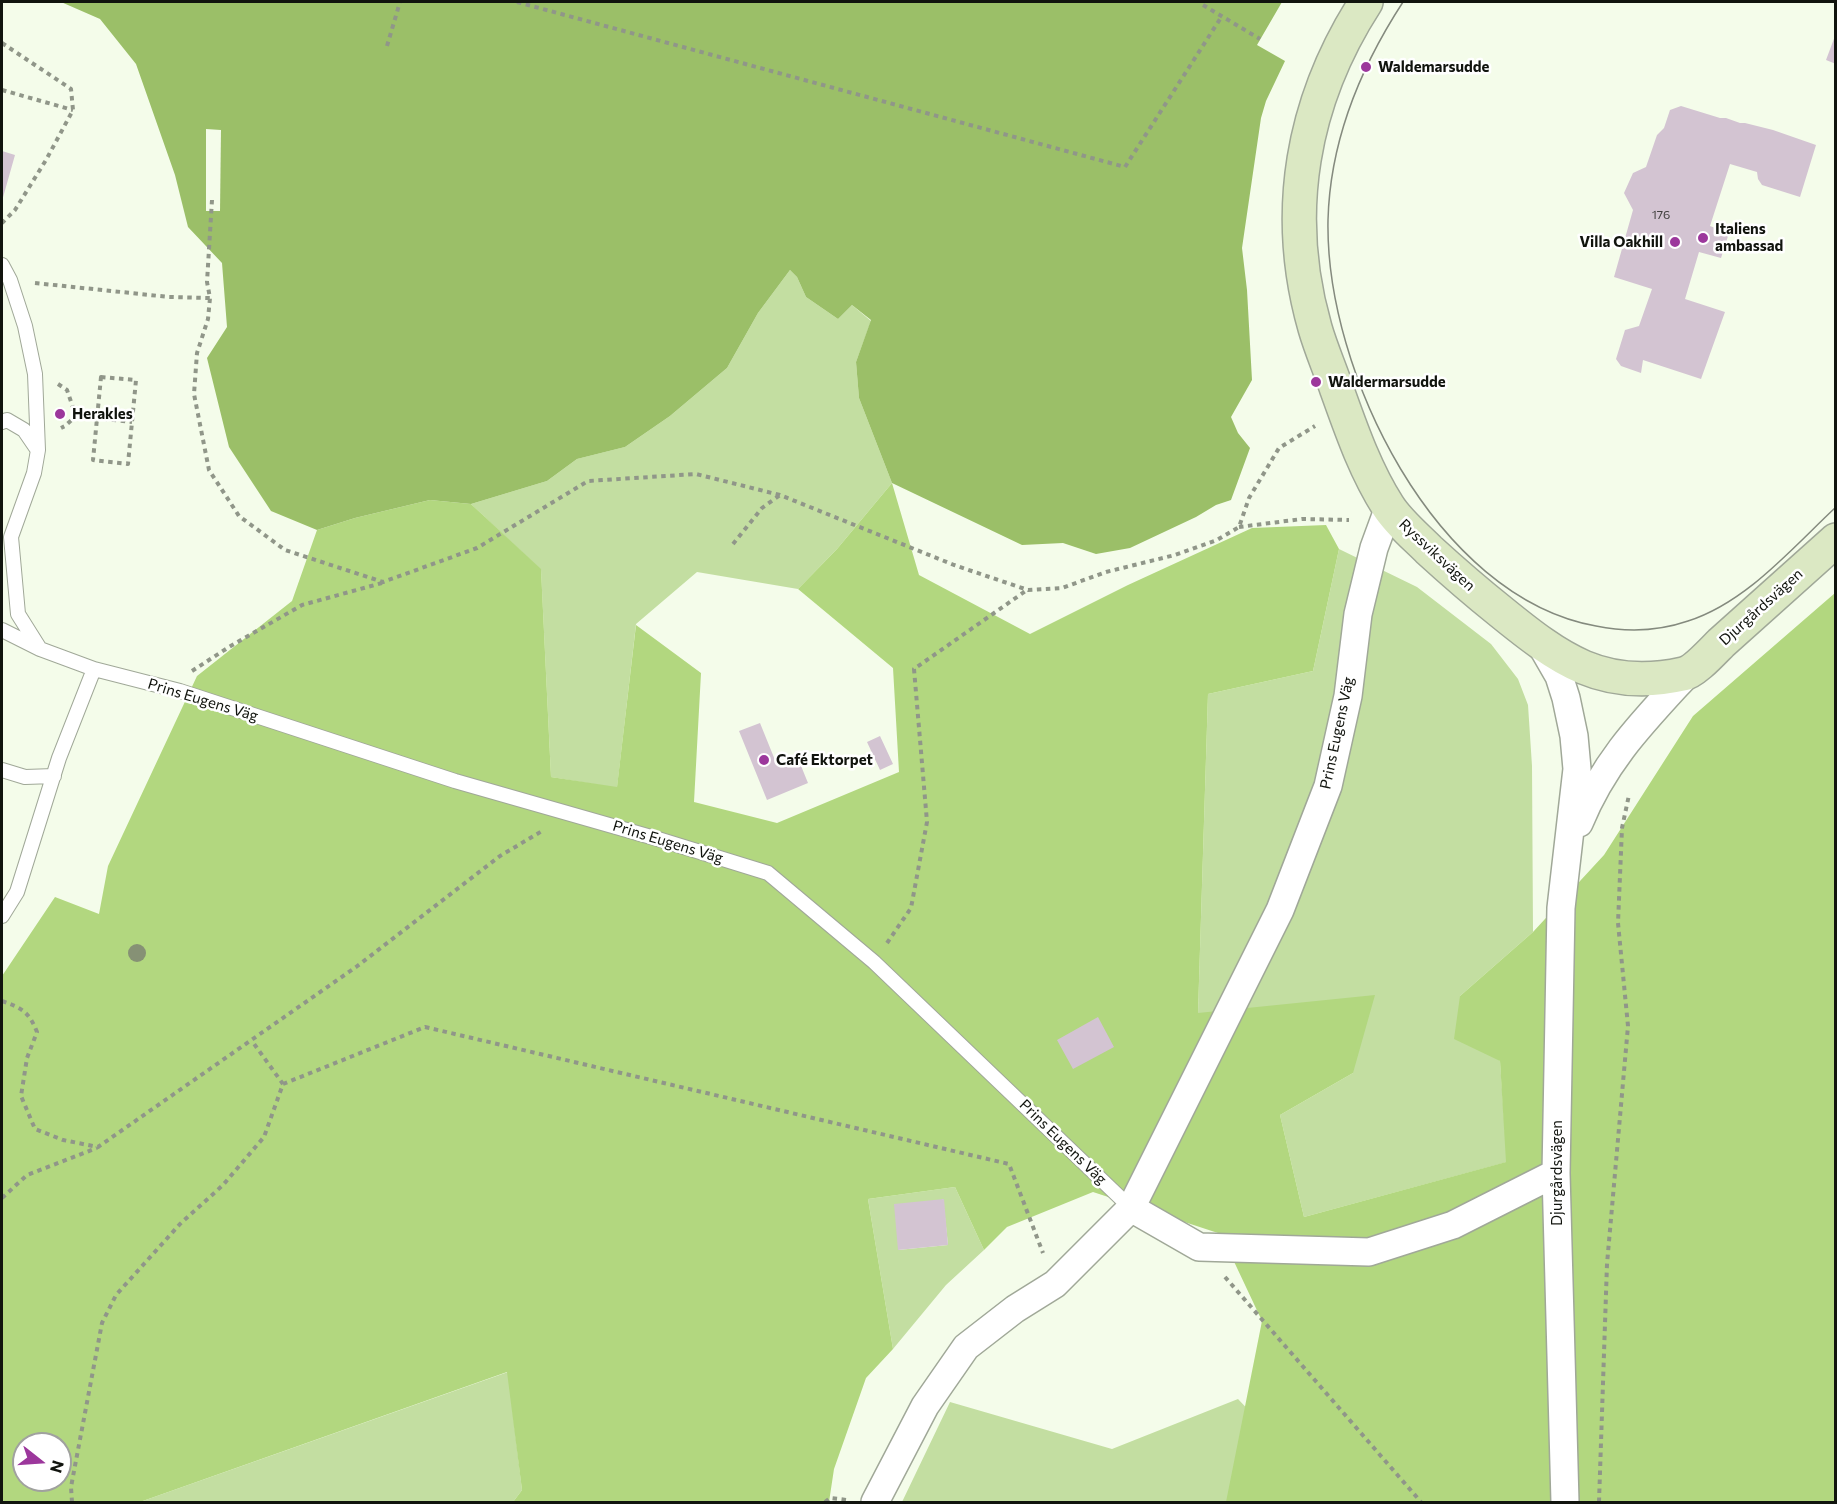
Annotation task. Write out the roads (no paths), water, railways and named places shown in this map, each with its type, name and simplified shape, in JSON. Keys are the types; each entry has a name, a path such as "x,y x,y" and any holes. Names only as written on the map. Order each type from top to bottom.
{"street":[{"name":"Ryssviksvägen","path":"1366,2 1333,61 1317,101 1300,174 1301,246 1315,327 1367,467 1389,507 1414,535 1464,582 1540,643"},
{"name":"Prins Eugens Väg","path":"875,1503 925,1406 966,1347 1015,1309 1055,1284 1131,1208 1280,910 1328,786 1348,696 1358,614 1374,548 1389,507"},
{"name":"Djurgårdsvägen","path":"1570,844 1590,796 1628,738 1687,674 1836,540"},
{"path":"1540,643 1559,655 1603,676 1642,680 1687,674"},
{"name":"Djurgårdsvägen","path":"1540,643 1559,676 1566,698 1574,736 1577,769 1562,908 1556,1173 1565,1503"},
{"name":"Prins Eugens Väg","path":"1131,1208 1199,1247 1369,1252 1453,1225 1556,1173"}],"lane":[{"path":"2,265 10,280 25,326 35,374 38,450 34,472 11,537 18,614 40,649"},
{"path":"2,422 7,420 24,430 38,450"},
{"name":"Prins Eugens Väg","path":"2,630 40,649 94,669 180,691 455,781 768,873 874,962 1131,1208"},
{"path":"2,916 17,892 54,776 94,669"},
{"path":"2,770 25,777 54,776"}],"tram line":[{"path":"1403,2 1373,53 1350,106 1341,134 1330,191 1328,220 1332,280 1346,343 1369,407 1400,469 1440,525 1486,572 1538,606 1596,626 1642,630 1688,621 1730,601 1768,572 1836,507"}],"place":[{"name":"Waldemarsudde","path":"1366,67"},
{"name":"Italiens ambassad","path":"1703,238"},
{"name":"Villa Oakhill","path":"1675,242"},
{"name":"Waldermarsudde","path":"1316,382"},
{"name":"Herakles","path":"60,414"},
{"name":"Café Ektorpet","path":"764,760"}]}
